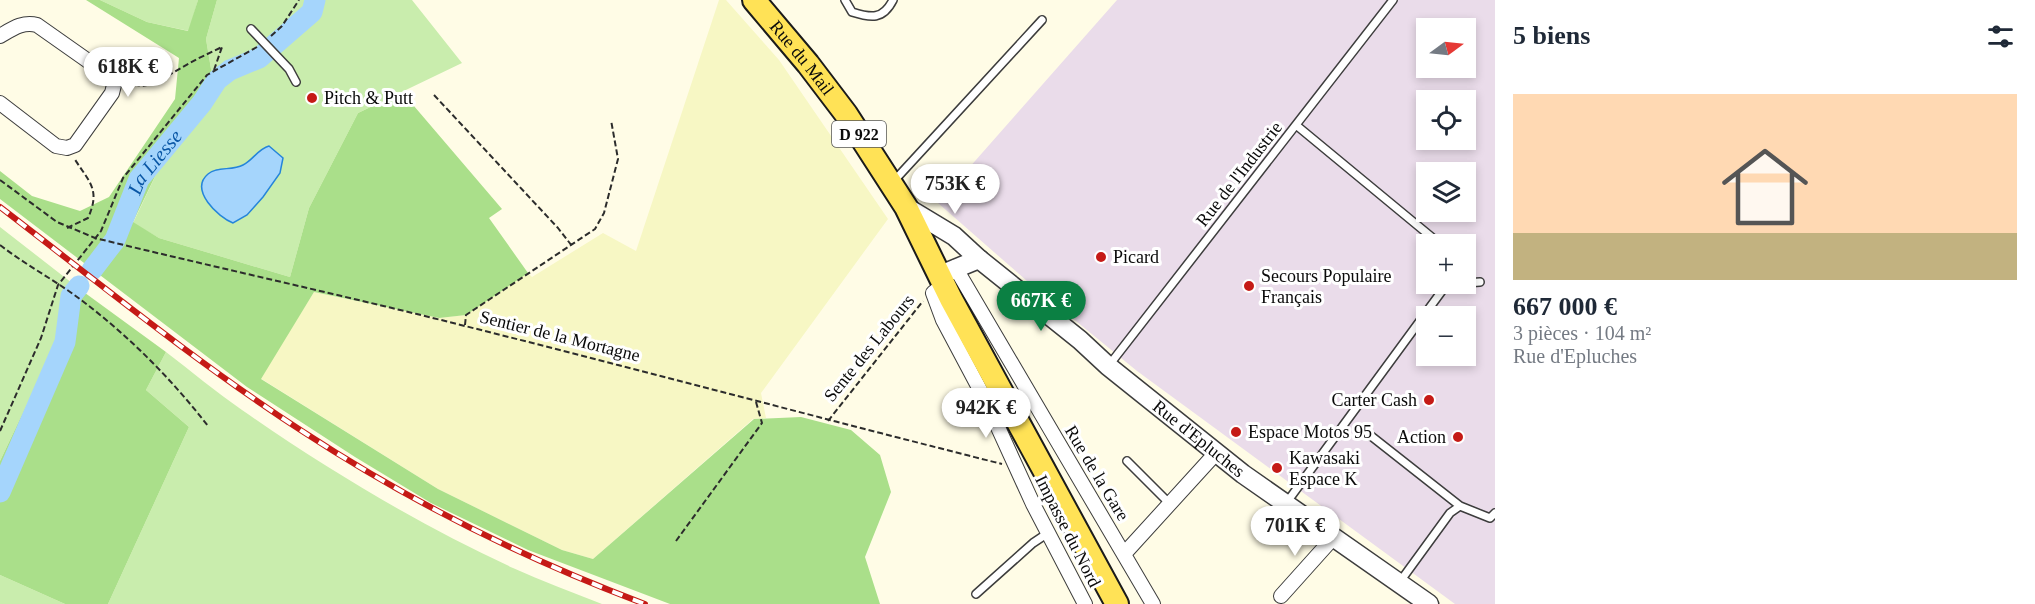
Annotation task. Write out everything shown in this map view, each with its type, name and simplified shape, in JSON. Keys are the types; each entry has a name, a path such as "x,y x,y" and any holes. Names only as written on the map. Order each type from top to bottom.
{"main road":[{"name":"Rue du Mail","path":"754,0 781,30 840,105 906,207"},
{"name":"D 922","path":"906,207 1117,604"}],"street":[{"path":"0,36 30,23 108,75 114,82 112,93 75,145 67,148 56,146 0,103"},
{"name":"Rue d'Epluches","path":"906,207 954,236 979,259 1080,340 1108,366 1216,453 1429,604"},
{"path":"927,250 939,244 952,242 964,246"},
{"path":"943,279 979,259"},
{"name":"Impasse du Nord","path":"943,279 943,320 986,401 1016,468 1085,604"},
{"name":"Rue de la Gare","path":"943,279 1124,554 1153,604"},
{"path":"1124,554 1216,453"},
{"path":"1281,596 1333,538"}],"lane":[{"path":"845,0 852,12 877,16 887,10 893,0"},
{"name":"Rue de l'Industrie","path":"1108,366 1393,0"},
{"path":"891,184 1042,20"},
{"path":"251,29 289,69 296,82"},
{"path":"1296,125 1428,234"},
{"path":"1476,282 1480,282"},
{"path":"1285,504 1440,294"},
{"path":"1366,432 1460,506 1493,518"},
{"path":"1127,461 1170,504"},
{"path":"1399,584 1450,513 1460,506"},
{"path":"976,594 1033,543 1048,533"}],"path":[{"path":"0,432 41,338 58,285 101,231 123,178 207,75 265,44 282,26 299,0"},
{"path":"114,82 142,86 153,84 197,58 222,47 214,72"},
{"path":"434,95 558,228 572,246"},
{"path":"465,326 466,315 595,229 604,213 618,159 611,120"},
{"path":"67,148 94,189 93,206 88,218 67,228"},
{"name":"Sentier de la Mortagne","path":"0,180 67,228 95,238 465,326 1016,468"},
{"path":"0,244 23,263 75,296 161,371 208,426"},
{"name":"Sente des Labours","path":"828,421 918,304 943,279"},
{"path":"676,541 762,423 756,402"}],"shaded area":[{"path":"1117,0 1495,0 1495,604 1455,604 1137,371 1027,281 938,203"}],"green space":[{"path":"86,0 100,0 147,22 188,31 198,0 217,0 206,39 215,93 162,162 133,222 159,238 290,277 309,208 358,113 402,92 502,209 489,218 528,273 466,315 439,318 314,292 261,379 438,489 562,550 593,559 754,419 801,417 851,430 880,455 891,492 865,557 880,604 670,604 528,550 431,503 247,387 0,199 0,171 32,196 80,211 109,197 175,99 179,58"},
{"path":"100,0 198,0 189,31 147,22"},
{"path":"217,0 412,0 462,63 358,113 309,208 290,277 159,238 133,223 162,162 215,93 206,39"},
{"path":"719,0 726,0 779,60 888,219 761,393 766,418 753,419 593,559 562,550 438,489 260,378 314,292 439,318 465,315 528,273 532,277 603,233 636,251"},
{"path":"0,227 81,290 0,461"},
{"path":"81,290 166,352 146,390 189,427 108,604 65,604 0,575 0,461"},
{"path":"166,352 242,410 307,454 374,495 513,568 602,604 108,604 189,427 146,390"},
{"path":"0,575 65,604 0,604"}],"water":[{"path":"269,146 283,158 280,173 247,215 233,223 227,220 208,202 202,188 203,180 208,174 220,169 243,165"}],"waterway":[{"name":"La Liesse","path":"92,270 115,240 139,179 202,103 217,80 230,70 259,58 312,12 315,0"},
{"name":"La Liesse","path":"0,492 65,342 71,296 79,286"}],"railway":[{"path":"0,207 186,350 263,405 343,457 426,505 512,548 645,604"}],"place":[{"name":"Pitch & Putt","path":"312,98"},
{"name":"Picard","path":"1101,257"},
{"name":"Secours Populaire Français","path":"1249,286"},
{"name":"Carter Cash","path":"1429,400"},
{"name":"Espace Motos 95","path":"1236,432"},
{"name":"Action","path":"1458,437"},
{"name":"Kawasaki Espace K","path":"1277,468"}]}
